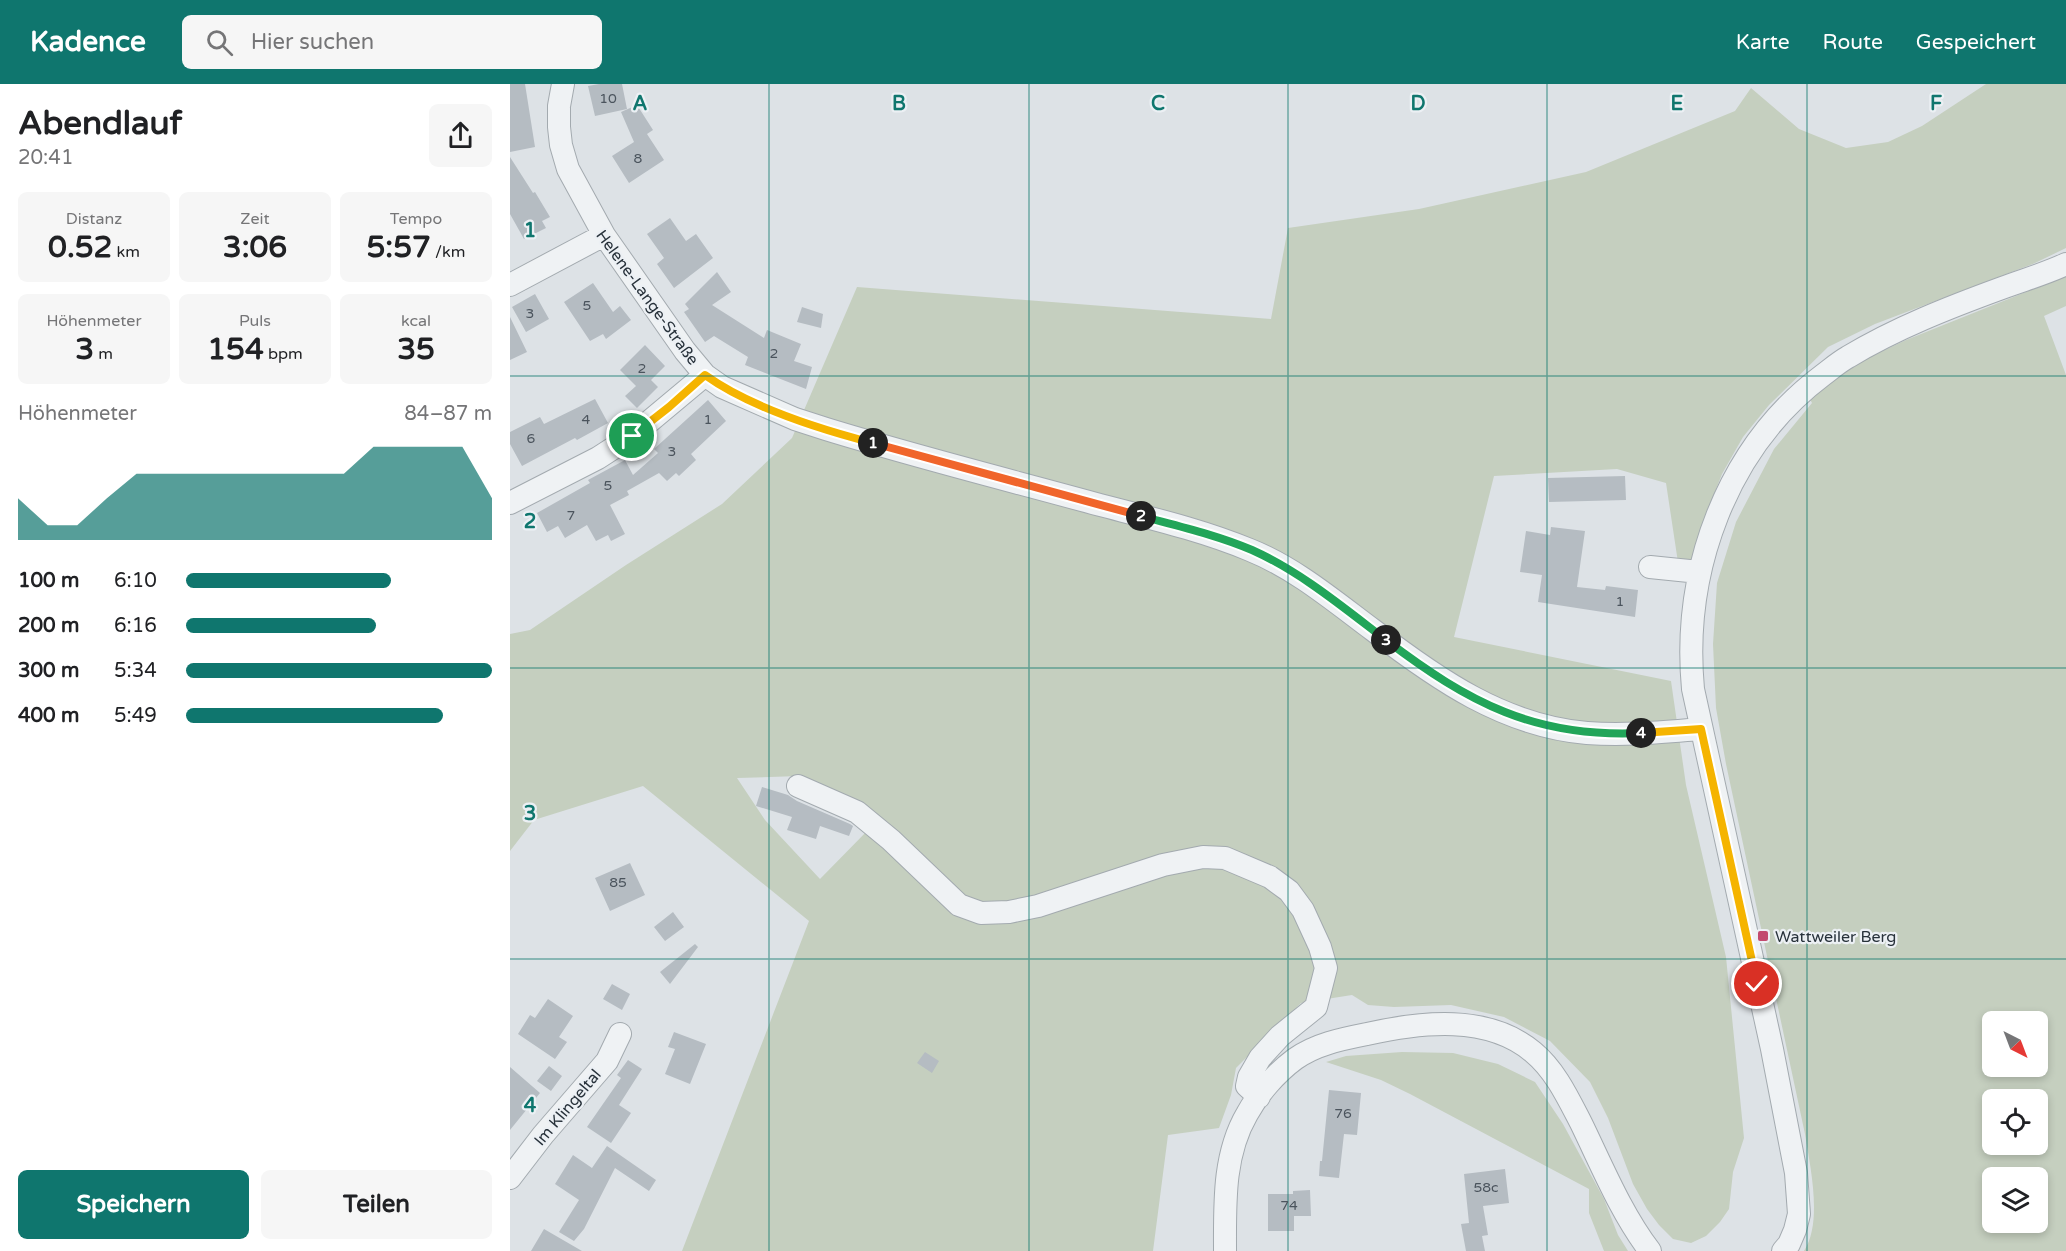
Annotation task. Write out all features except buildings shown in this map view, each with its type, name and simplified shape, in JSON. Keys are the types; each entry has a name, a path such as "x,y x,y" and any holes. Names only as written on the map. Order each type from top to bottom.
{"street":[{"name":"Helene-Lange-Straße","path":"563,84 559,106 561,144 568,169 604,235 660,317 705,375 722,387 795,419 826,429 1152,519 1251,550 1281,565 1309,584 1442,680 1504,713 1562,730 1588,733 1622,734 1701,729"},
{"path":"510,285 604,235"},
{"path":"1783,1251 1795,1230 1799,1214 1796,1173 1772,1049 1693,689 1690,659 1699,572 1726,494 1740,467 1757,440 1805,388 1847,357 1905,328 1957,304 2066,264"},
{"path":"510,503 598,458 632,436 705,375"},
{"path":"1650,567 1699,572"},
{"path":"798,786 857,812 891,840 934,884 959,905 981,913 1009,912 1038,906 1163,865 1203,857 1225,858 1270,877 1289,891 1303,910 1320,947 1326,968 1316,1007 1280,1036 1260,1058 1249,1077 1247,1086 1259,1097"},
{"path":"1225,1251 1227,1172 1237,1133 1247,1113 1276,1076 1295,1059 1316,1047 1340,1039 1427,1024 1452,1024 1489,1030 1514,1038 1535,1053 1565,1091 1627,1214 1650,1251"},
{"name":"Im Klingeltal","path":"510,1178 543,1135 607,1061 620,1034"}],"green space":[{"path":"1986,84 2066,84 2066,248 2035,263 1875,324 1828,347 1769,405 1743,437 1722,474 1688,570 1679,569 1666,483 1617,469 1494,476 1454,637 1671,681 1686,785 1726,957 1744,1138 1733,1172 1729,1209 1706,1236 1691,1243 1673,1239 1659,1225 1633,1184 1608,1118 1590,1082 1550,1041 1504,1017 1451,1005 1394,1007 1368,1005 1352,995 1301,1003 1236,1068 1231,1095 1219,1128 1168,1135 1153,1251 682,1251 809,921 643,786 534,820 510,851 510,634 530,630 722,504 792,438 857,287 1271,319 1288,228 1419,209 1586,172 1735,111 1751,88 1799,129 1846,148 1888,142 1922,126","holes":["799,776 869,829 820,879 765,820 737,778"]},
{"path":"2066,276 2066,306 2044,316 2066,375 2066,1251 1804,1251 1813,1225 1812,1177 1716,708 1713,644 1717,583 1736,522 1774,449 1812,403 1809,397 1872,356 1906,340"},
{"path":"1402,1052 1453,1053 1498,1064 1535,1082 1563,1124 1604,1199 1618,1235 1628,1251 1604,1251 1589,1213 1589,1189 1410,1094 1381,1080 1326,1062 1346,1056"}],"place":[{"name":"Wattweiler Berg","path":"1763,936"}],"route":[{"path":"632,436 705,375 722,387 795,419 860,440 1152,519 1251,550 1281,565 1309,584 1442,680 1504,713 1562,730 1588,733 1622,734 1701,729 1757,984"}]}
